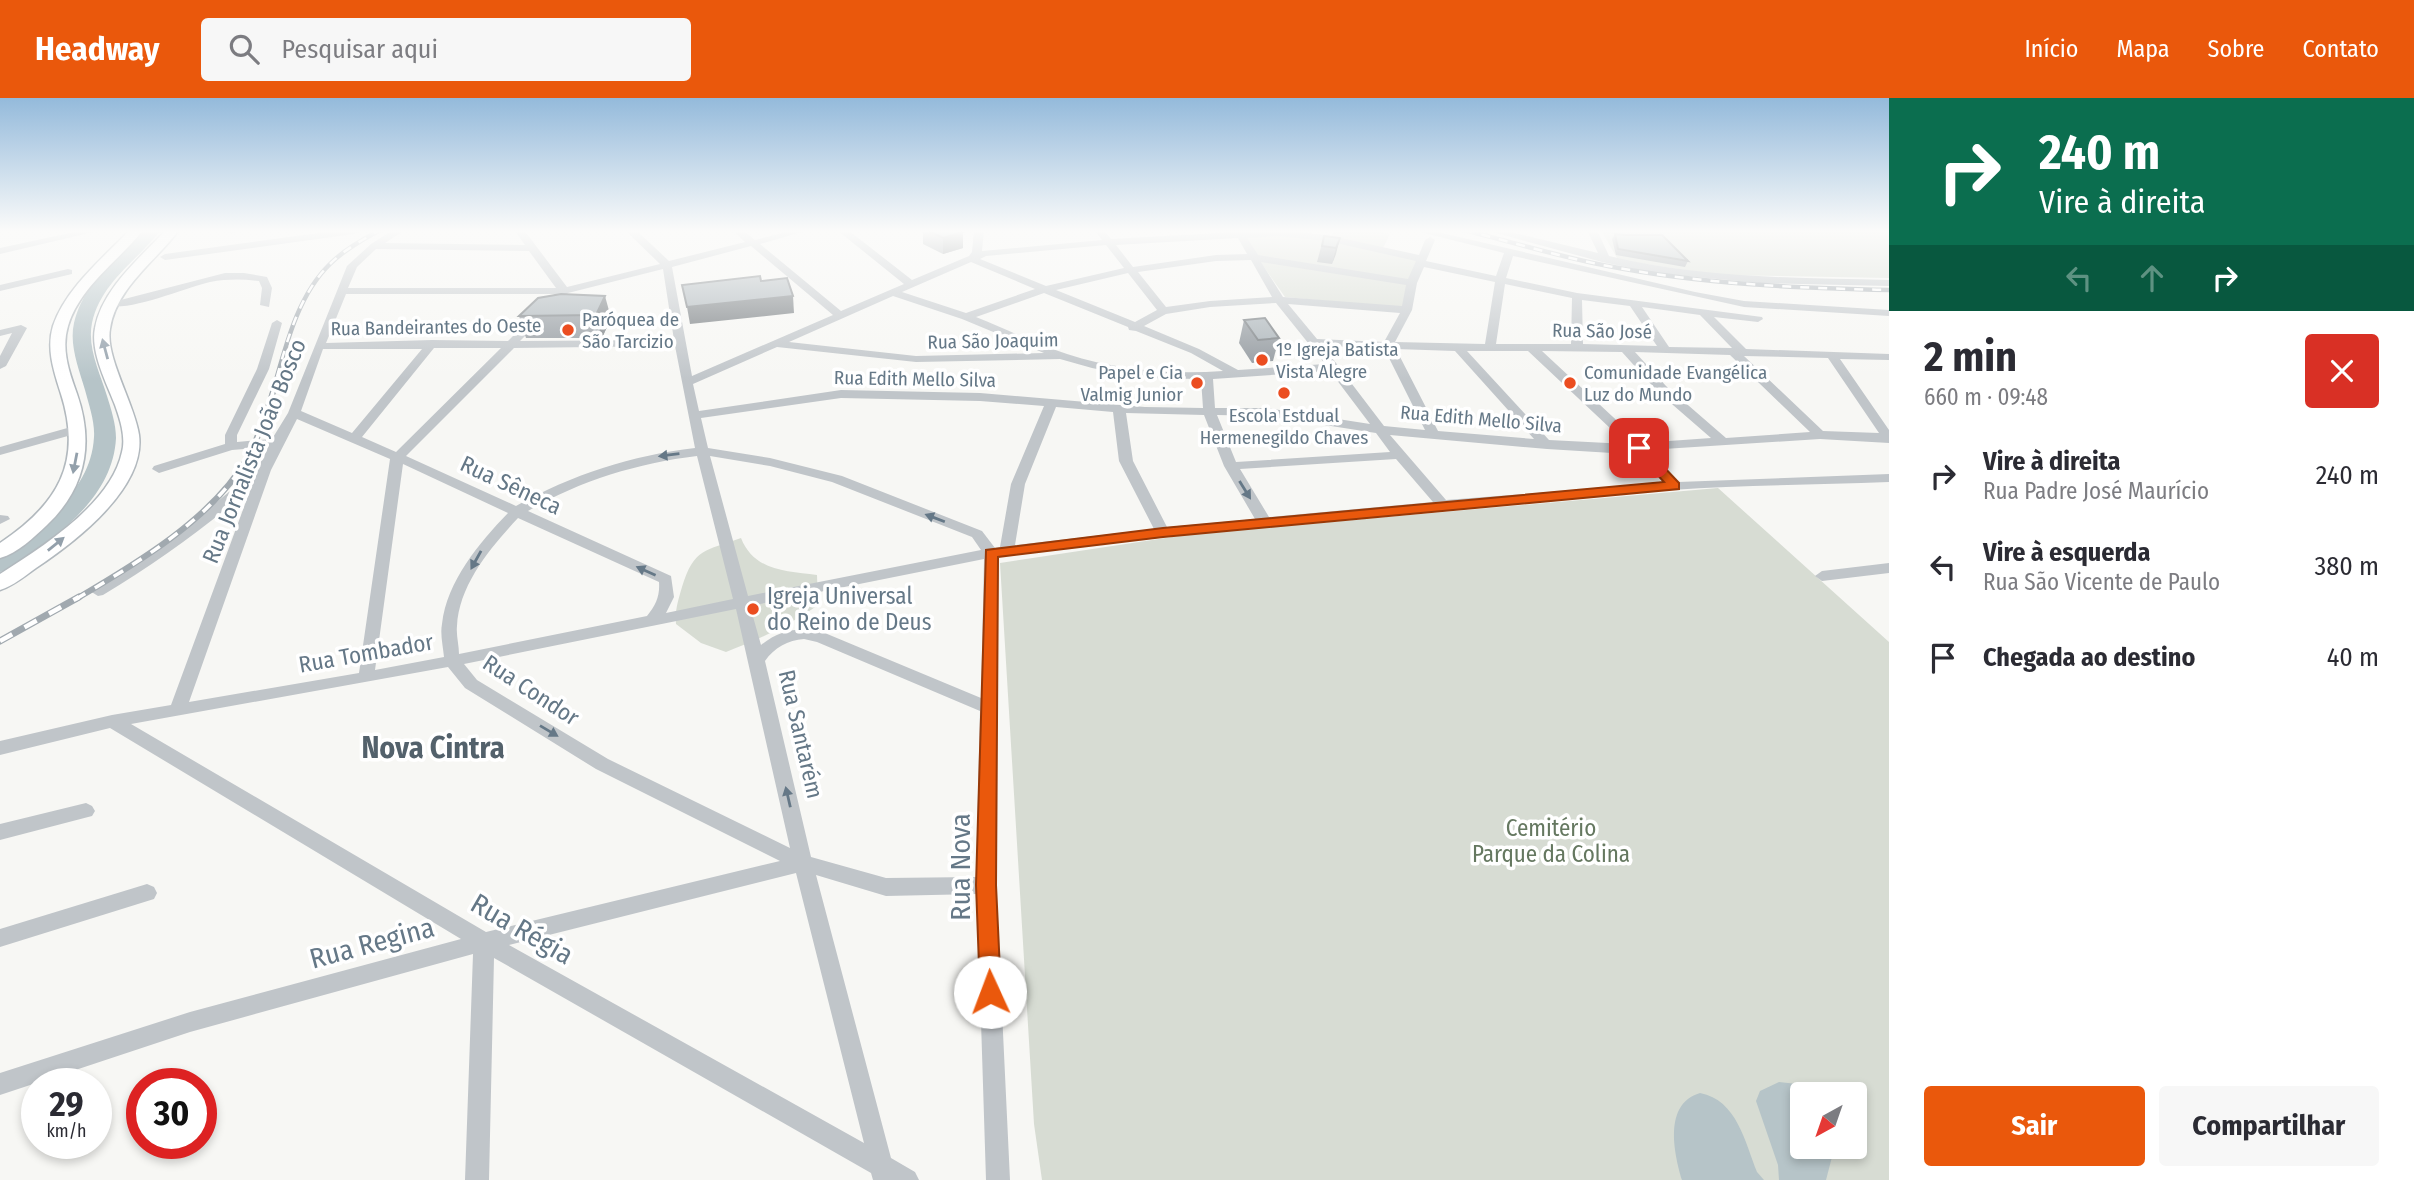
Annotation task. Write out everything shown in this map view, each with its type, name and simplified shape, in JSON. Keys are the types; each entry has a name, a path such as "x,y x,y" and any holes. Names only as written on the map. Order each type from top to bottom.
{"main road":[{"path":"0,552 32,529 67,491 77,464 78,429 62,370 58,340 67,309 92,280"},
{"path":"0,583 57,544 97,508 114,487 131,452 127,415 115,386 101,332 110,304 130,280"}],"street":[{"path":"0,288 32,280"},
{"path":"110,304 128,303 210,280"},
{"path":"264,280 267,288 265,304"},
{"name":"Rua Jornalista João Bosco","path":"178,709 264,470 294,413 347,280"},
{"path":"556,280 564,291"},
{"path":"343,291 564,291 606,280"},
{"name":"Rua Santarém","path":"670,280 702,451 757,660 803,863 883,1173"},
{"path":"798,280 841,316"},
{"path":"906,280 912,285"},
{"path":"687,383 895,294 920,280"},
{"path":"1025,280 1133,328 1195,351 1237,374"},
{"path":"966,317 1042,290 1083,280"},
{"path":"1138,280 1163,311"},
{"path":"1267,280 1399,455 1443,505"},
{"path":"1397,280 1412,283 1407,310 1388,345 1433,433"},
{"path":"1490,348 1500,280"},
{"path":"1502,280 1577,296 1758,319"},
{"path":"1625,280 1744,304 1889,313"},
{"path":"1814,280 1889,283"},
{"path":"366,678 397,458 564,291"},
{"path":"895,294 966,317 1061,356"},
{"path":"1577,296 1577,347"},
{"path":"1133,328 1163,311 1210,304 1279,300 1407,310"},
{"path":"1634,304 1665,349"},
{"path":"1705,314 1737,351 1820,435"},
{"path":"231,446 231,435 263,369 277,323"},
{"path":"0,333 21,328 0,366"},
{"name":"Rua Bandeirantes do Oeste","path":"319,346 680,342"},
{"name":"Rua São José","path":"1314,342 1458,348 1625,348 1889,357"},
{"path":"355,438 432,343"},
{"name":"Rua São Joaquim","path":"779,344 916,359 1061,356 1142,374 1207,376 1333,367"},
{"path":"1458,348 1547,445"},
{"path":"1531,348 1639,448 1674,486"},
{"path":"1625,348 1662,389 1722,441"},
{"path":"1831,354 1888,437"},
{"path":"1207,376 1209,411 1231,466 1265,523"},
{"name":"Rua Edith Mello Silva","path":"695,415 841,394 980,397 1119,410 1266,412 1381,429 1547,445 1639,448 1820,435 1888,437"},
{"name":"Rua Nova","path":"998,1180 986,885 989,708 999,552 1018,484 1051,404"},
{"path":"1119,410 1126,461 1163,532"},
{"name":"Rua Sêneca","path":"294,413 454,482 515,513 666,579 668,594 664,607 652,621"},
{"path":"0,451 78,429"},
{"path":"159,469 231,446 276,443"},
{"name":"Rua Condor","path":"986,885 886,887 803,863 602,764 471,684 452,661 449,625 456,597 483,547 515,513 544,496 618,467 660,456 702,451 770,461 837,479 977,534 999,552"},
{"path":"1231,466 1399,455"},
{"path":"98,591 141,566 216,512 264,470"},
{"path":"740,603 999,552 1163,532 1674,486 1888,477"},
{"path":"1822,576 1889,568"},
{"name":"Rua Tombador","path":"0,748 112,721 366,678 740,603"},
{"path":"757,660 760,653 780,640 798,634 820,637 989,708"},
{"name":"Rua Régia","path":"112,721 484,942 883,1173 907,1180"},
{"path":"0,832 86,811"},
{"name":"Rua Regina","path":"0,1084 190,1022 484,942 803,863"},
{"path":"0,938 147,893"},
{"path":"477,1180 484,942"}],"green space":[{"path":"1273,280 1386,280 1408,284 1403,308 1285,297"},
{"name":"Cemitério Parque da Colina","path":"1718,488 1889,642 1889,1180 1042,1180 1034,1124 1000,563 1192,534"},
{"path":"741,538 754,557 763,563 783,570 817,575 818,605 773,632 726,652 701,643 676,624 676,609 687,574 696,558 710,549"}],"shaded area":[{"path":"1779,1082 1790,1083 1790,1159 1831,1159 1826,1180 1779,1180 1778,1165 1756,1101 1760,1091"},
{"path":"1700,1093 1713,1097 1731,1113 1757,1172 1764,1180 1682,1180 1674,1144 1676,1118 1680,1107"}],"building":[{"path":"721,280 788,280 793,296 687,307 682,285"},
{"path":"561,294 605,296 596,315 519,316 538,298"},
{"path":"1265,318 1279,338 1258,340 1244,320"}],"waterway":[{"path":"0,564 68,511 83,495 102,458 105,431 83,348 82,331 87,309 105,280"}],"railway":[{"path":"272,394 293,325 316,280"},
{"path":"1709,280 1889,290"},
{"path":"76,599 171,538 215,500 248,457 273,392"},
{"path":"0,641 79,597"}],"place":[{"name":"Paróquea de São Tarcizio","path":"568,330"},
{"name":"1º Igreja Batista Vista Alegre","path":"1262,360"},
{"name":"Papel e Cia Valmig Junior","path":"1197,383"},
{"name":"Comunidade Evangélica Luz do Mundo","path":"1570,383"},
{"name":"Escola Estdual Hermenegildo Chaves","path":"1284,393"},
{"name":"Igreja Universal do Reino de Deus","path":"753,609"}],"district":[{"name":"Nova Cintra","path":"433,748"}],"route":[{"path":"990,992 986,885 991,553 1163,532 1674,486 1639,448"}]}
